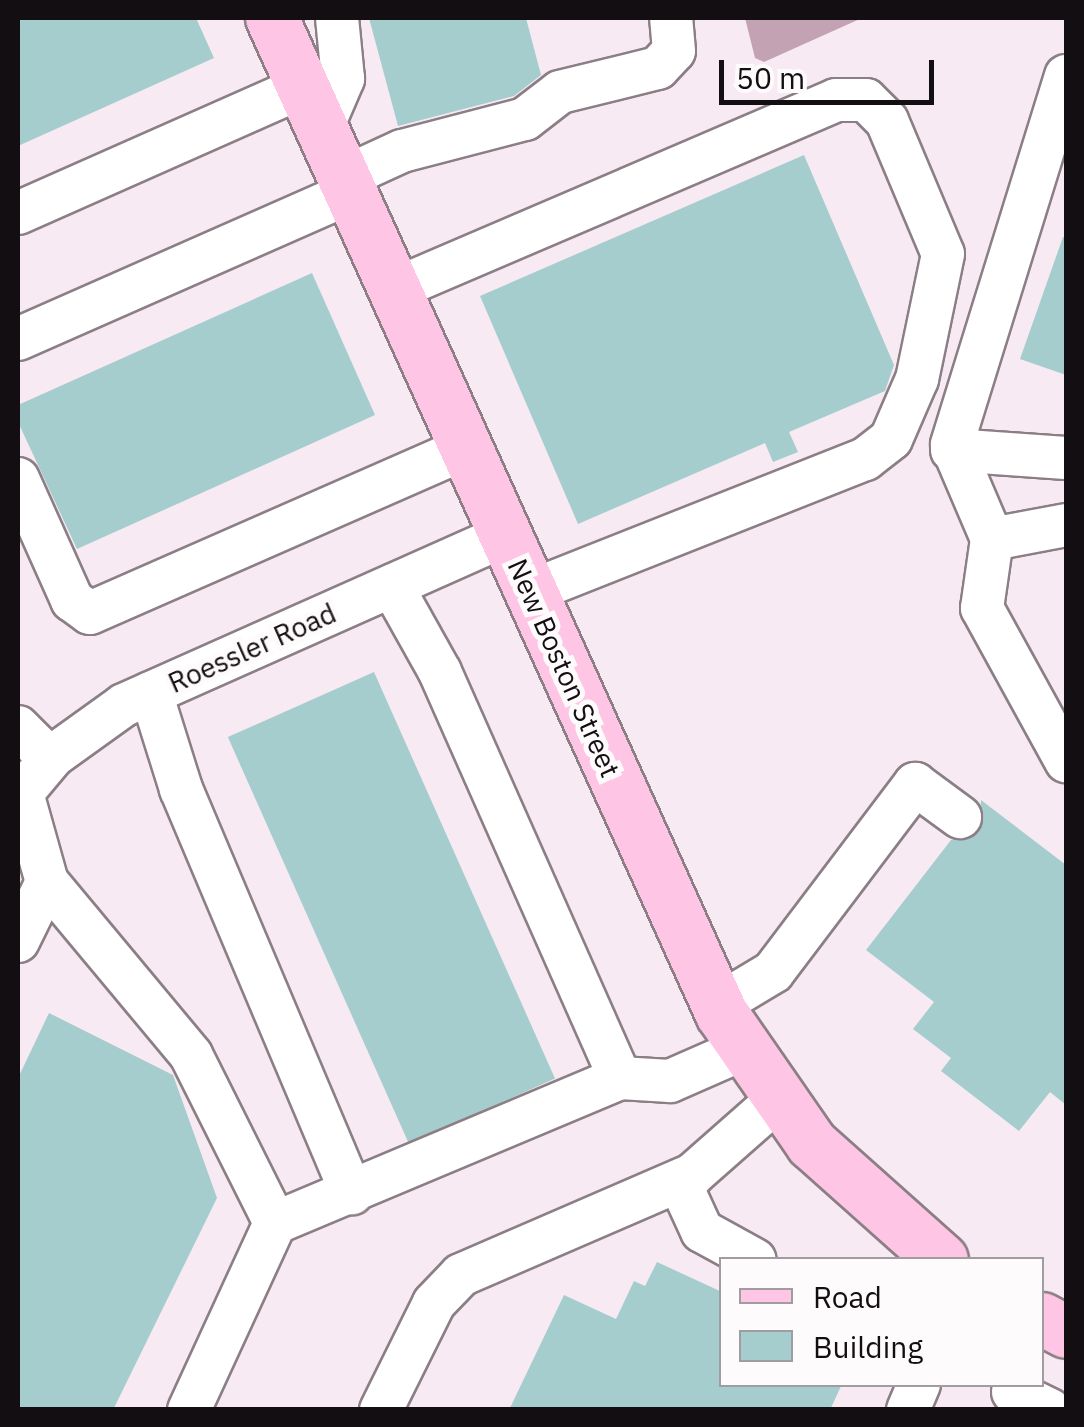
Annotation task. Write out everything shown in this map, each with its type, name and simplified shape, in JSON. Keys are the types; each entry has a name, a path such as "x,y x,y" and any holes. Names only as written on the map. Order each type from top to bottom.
{"main road":[{"name":"New Boston Street","path":"272,18 529,592 730,1027 777,1100 857,1191 938,1257"}],"street":[{"path":"18,213 312,108 342,79 336,18"},
{"path":"18,339 346,185 402,151 522,120 560,92 658,68 674,51 671,18"},
{"path":"1066,76 952,450 992,539 982,608 1066,762"},
{"path":"393,290 843,98 866,100 886,120 944,254 917,379 891,439 865,460 529,592"},
{"path":"18,478 72,600 96,613 465,448"},
{"path":"952,450 1066,458"},
{"path":"992,539 1066,525"},
{"name":"Roessler Road","path":"20,793 50,758 100,719 150,693 504,536"},
{"path":"392,586 440,672 620,1078"},
{"path":"150,693 181,790 352,1194"},
{"path":"18,727 50,758"},
{"path":"189,1410 275,1223 352,1194 620,1078 670,1080 730,1027 915,784 960,817"},
{"path":"20,793 47,882 191,1055 275,1223"},
{"path":"18,941 47,882"},
{"path":"381,1410 434,1303 461,1275 679,1181 777,1100"},
{"path":"679,1181 702,1231 749,1257"}],"shaded area":[{"path":"745,18 862,18 764,62 755,58"}],"building":[{"path":"18,18 196,18 214,58 18,146"},
{"path":"369,18 526,18 541,75 514,96 398,126"},
{"path":"804,155 894,365 885,391 789,432 798,452 773,462 765,443 578,524 480,296"},
{"path":"1066,237 1066,375 1020,359"},
{"path":"312,273 375,415 77,549 18,422 18,405"},
{"path":"374,672 555,1079 409,1144 228,737"},
{"path":"981,800 1066,865 1066,1105 1050,1092 1019,1131 941,1071 951,1058 913,1029 934,1002 866,950 951,840 979,832"},
{"path":"49,1013 173,1075 217,1198 113,1410 18,1410 18,1078"},
{"path":"657,1262 719,1291 719,1387 841,1387 830,1410 509,1410 564,1295 616,1319 634,1281 645,1286"}]}
